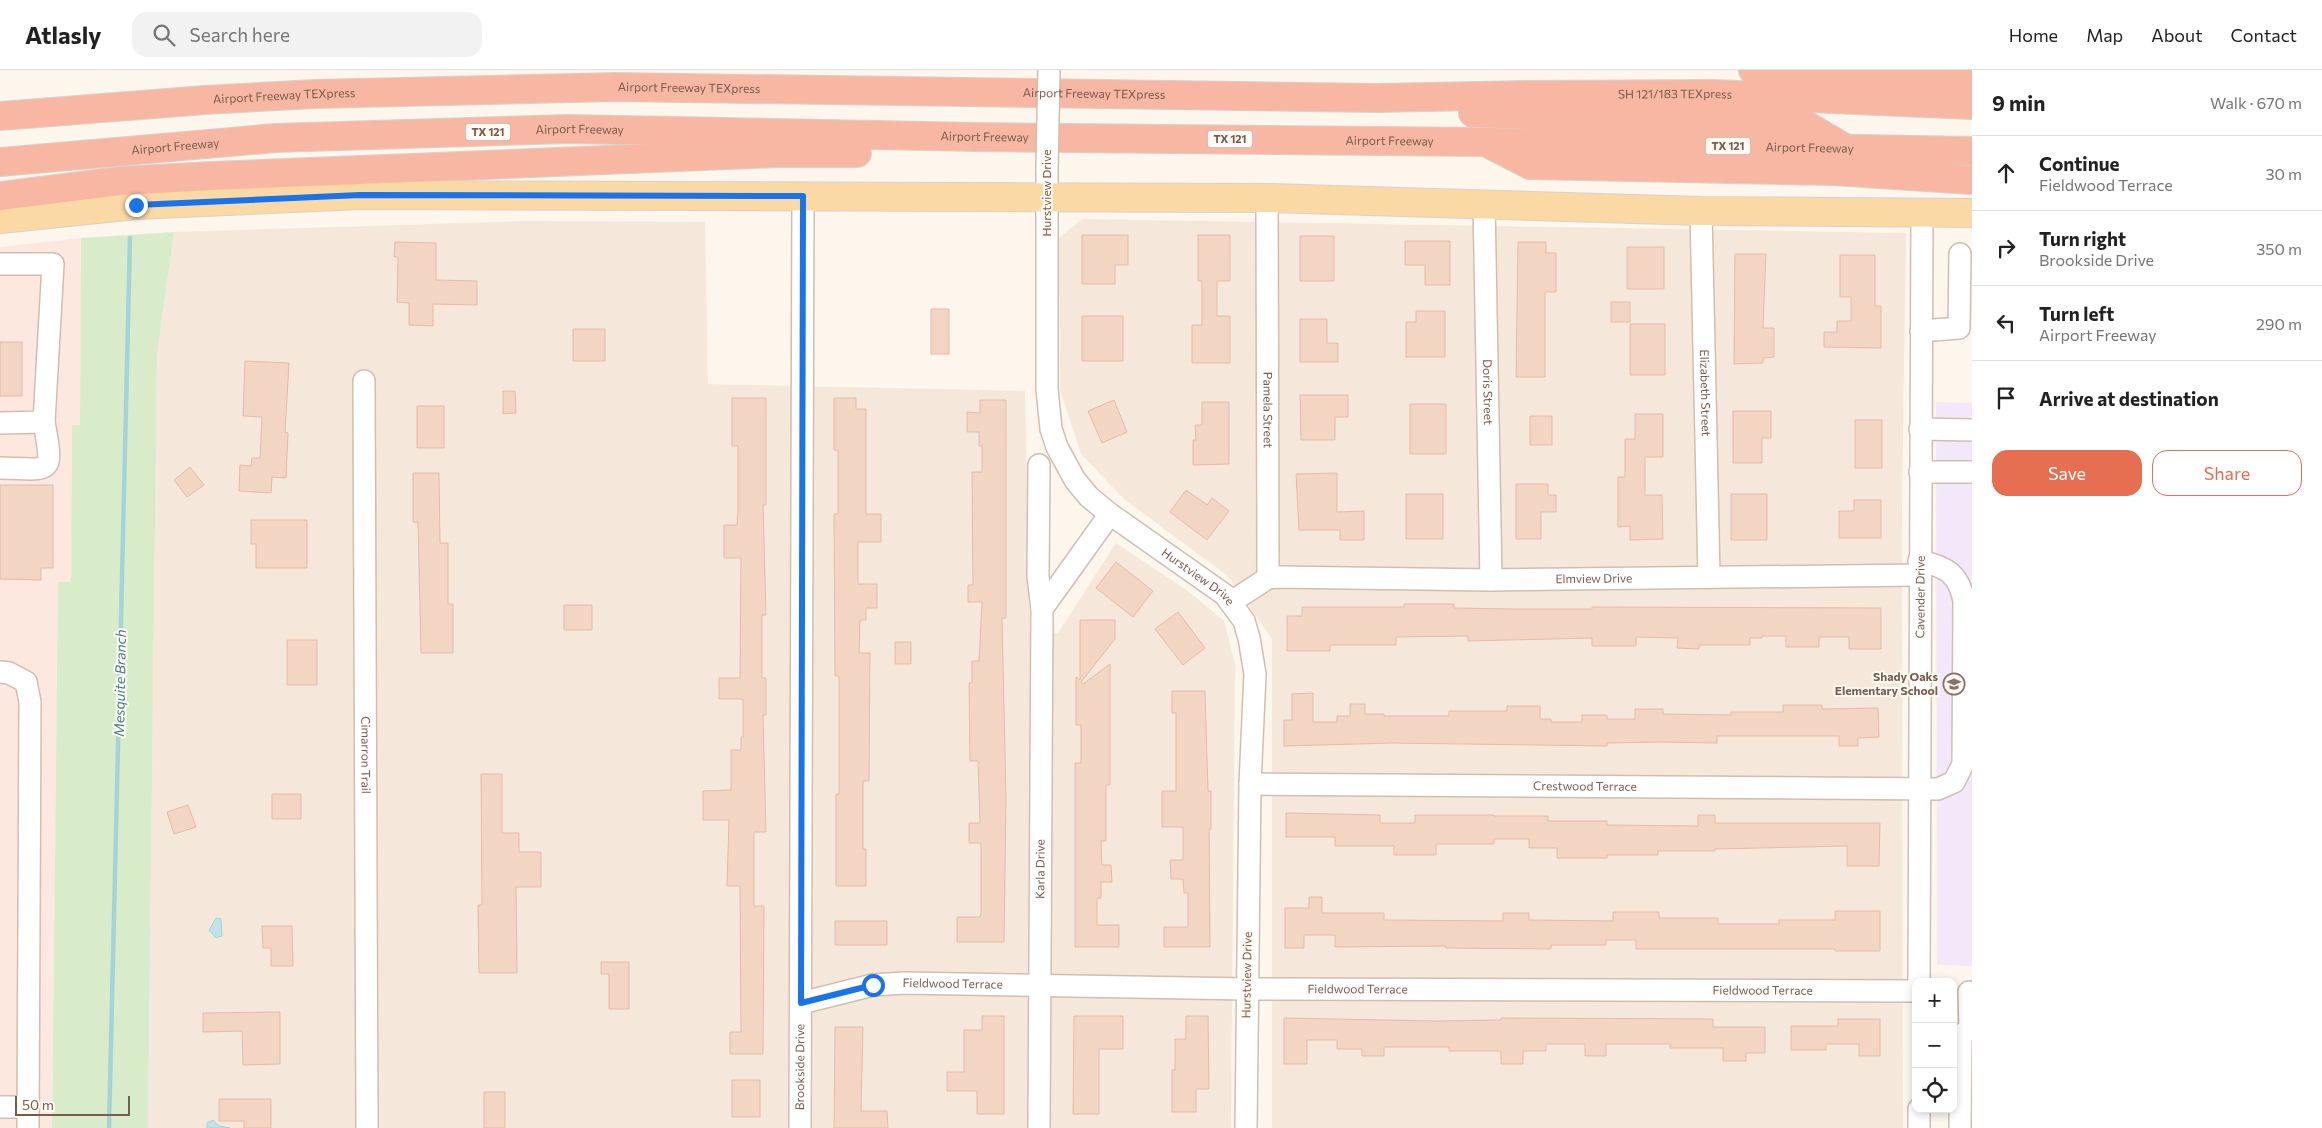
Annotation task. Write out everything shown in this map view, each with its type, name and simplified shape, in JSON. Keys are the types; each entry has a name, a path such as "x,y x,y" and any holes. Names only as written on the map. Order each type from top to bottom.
{"highway":[{"path":"1753,70 1972,79"},
{"name":"Airport Freeway TEXpress","path":"0,116 315,94 616,87 1378,98"},
{"name":"SH 121/183 TEXpress","path":"1378,98 1713,94 1972,105"},
{"path":"1378,98 1413,110 1804,124 1844,148"},
{"name":"Airport Freeway","path":"0,162 276,138 568,129 976,137 1484,142 1972,151"},
{"path":"0,196 120,181 231,175 779,153 926,153 976,137"},
{"path":"1484,142 1530,164 1834,171 1972,180"}],"main road":[{"path":"0,219 136,205 360,195 1266,198 1484,203 1701,211 1972,213"}],"street":[{"name":"Hurstview Drive","path":"1049,70 1047,389 1051,429 1065,464 1075,480 1110,514 1225,595 1231,602 1246,629 1255,674 1250,784 1246,1128"},
{"name":"Brookside Drive","path":"800,1128 803,196"},
{"name":"Pamela Street","path":"1266,198 1268,578"},
{"name":"Doris Street","path":"1484,203 1491,580"},
{"name":"Elizabeth Street","path":"1701,211 1709,576"},
{"name":"Cavender Drive","path":"1919,978 1919,568 1922,213"},
{"path":"1921,331 1959,328 1960,254"},
{"path":"0,264 53,264 44,422 51,457 50,463 45,467 37,469 0,468"},
{"name":"Cimarron Trail","path":"364,381 367,1128"},
{"path":"0,423 44,422"},
{"path":"1920,429 1972,430"},
{"name":"Karla Drive","path":"1039,465 1038,576 1042,609 1039,1128"},
{"path":"1920,472 1972,472"},
{"path":"1042,609 1110,514"},
{"name":"Elmview Drive","path":"1268,578 1491,580 1709,576 1919,568"},
{"name":"Crestwood Terrace","path":"1250,784 1938,789 1954,782 1963,764 1964,601 1961,585 1950,572 1919,568"},
{"path":"1231,602 1268,578"},
{"path":"0,672 8,673 26,682 30,702 28,1118 0,1107"},
{"name":"Fieldwood Terrace","path":"801,1003 873,985 904,983 1247,989 1912,991"},
{"path":"1960,1128 1961,1035 1971,1029 1965,992"},
{"path":"1919,1113 1919,1128"}],"shaded area":[{"path":"1082,219 1906,233 1902,507 1903,1128 1272,1128 1272,639 1228,576 1125,500 1081,454 1060,391 1059,238"},
{"path":"523,221 705,222 708,384 1025,391 1030,631 1058,633 1116,543 1188,591 1224,621 1235,664 1231,1128 148,1128 157,355 174,232"},
{"path":"81,238 80,425 72,425 71,583 58,583 52,1128 0,1128 0,247"},
{"name":"Shady Oaks Elementary School","path":"1936,402 1972,403 1972,966 1937,965"}],"green space":[{"path":"174,232 157,355 148,1128 52,1128 58,582 71,582 72,425 80,425 81,238"}],"water":[{"path":"216,918 221,919 222,936 216,938 209,930"},
{"path":"213,1120 219,1126 230,1128 207,1128 207,1123"}],"building":[{"path":"1082,235 1128,235 1128,265 1115,265 1115,284 1082,284"},
{"path":"1198,235 1230,235 1230,281 1217,281 1217,316 1230,316 1230,363 1192,363 1192,325 1202,325 1202,281 1198,281"},
{"path":"1300,236 1334,236 1334,281 1300,281"},
{"path":"1405,241 1450,241 1450,285 1425,285 1425,265 1405,265"},
{"path":"395,242 436,243 436,280 477,281 477,305 433,304 433,326 409,325 409,303 397,302 398,257 394,257"},
{"path":"1518,242 1546,242 1546,253 1556,253 1556,292 1545,292 1545,377 1516,377"},
{"path":"1627,247 1664,247 1664,289 1627,289"},
{"path":"1735,254 1766,254 1763,328 1774,328 1774,357 1763,358 1763,363 1734,364"},
{"path":"1840,255 1875,255 1875,306 1881,306 1881,348 1824,347 1824,332 1837,332 1837,321 1851,321 1851,297 1840,297"},
{"path":"1611,302 1630,302 1630,322 1611,322"},
{"path":"931,309 949,309 949,354 931,354"},
{"path":"1416,311 1445,311 1445,357 1406,357 1406,322 1416,322"},
{"path":"1082,316 1123,316 1123,361 1082,361"},
{"path":"1300,319 1327,319 1327,343 1338,343 1338,362 1300,362"},
{"path":"1630,324 1665,324 1665,375 1630,375"},
{"path":"573,329 605,329 605,361 573,361"},
{"path":"0,342 22,342 22,396 0,396"},
{"path":"245,361 289,363 285,432 288,433 286,478 272,477 271,493 239,491 240,465 251,466 252,458 260,458 262,417 243,416"},
{"path":"503,391 515,391 516,413 503,414"},
{"path":"1300,395 1348,395 1348,417 1335,417 1335,440 1301,440"},
{"path":"732,398 766,398 766,505 763,505 766,615 762,615 762,678 766,678 766,715 763,715 766,832 754,832 754,906 764,906 763,1054 730,1054 730,1032 741,1032 740,886 727,886 729,820 703,820 703,791 731,790 731,750 741,750 741,737 743,737 743,699 719,699 719,678 740,678 741,558 724,558 724,525 737,525 738,513 738,446 732,446"},
{"path":"834,398 856,398 856,409 866,409 866,514 881,514 881,542 858,542 858,584 877,584 877,608 866,608 866,620 860,620 859,653 870,653 869,781 863,781 863,849 866,849 866,886 836,886 836,794 839,794 839,676 835,676 834,514 838,514 838,450 834,450"},
{"path":"980,400 1006,400 1006,618 1002,618 1006,798 1004,942 957,942 957,917 980,917 981,913 981,843 969,843 969,823 980,823 978,761 970,761 969,683 972,683 972,661 979,661 982,602 968,602 968,585 973,585 972,472 982,472 982,446 979,446 979,432 967,432 967,412 980,413"},
{"path":"1114,400 1127,432 1102,443 1088,411"},
{"path":"1202,402 1229,402 1229,464 1193,465 1193,440 1196,440 1195,425 1202,425"},
{"path":"1410,404 1446,404 1446,454 1410,454"},
{"path":"417,406 444,406 444,448 417,448"},
{"path":"1733,411 1771,411 1771,438 1762,438 1762,463 1733,463"},
{"path":"1635,414 1663,414 1663,457 1645,457 1645,495 1662,495 1663,539 1630,540 1630,526 1618,527 1618,477 1625,477 1625,439 1635,439"},
{"path":"1530,416 1552,416 1552,445 1530,445"},
{"path":"1855,420 1882,420 1882,468 1855,468"},
{"path":"190,467 204,485 187,497 174,480"},
{"path":"413,473 439,473 440,543 448,543 448,604 453,604 453,653 421,653 418,522 413,522"},
{"path":"1337,473 1337,512 1364,511 1364,540 1340,540 1340,530 1299,530 1296,474"},
{"path":"1516,484 1548,484 1548,495 1556,495 1556,512 1541,512 1541,539 1516,539"},
{"path":"0,485 53,485 53,568 41,568 41,580 0,579"},
{"path":"1186,490 1207,505 1212,498 1229,511 1207,540 1170,512"},
{"path":"1406,494 1443,494 1443,539 1406,539"},
{"path":"1731,494 1767,494 1767,540 1731,540"},
{"path":"1854,500 1881,500 1881,538 1839,538 1839,511 1854,511"},
{"path":"251,520 307,520 307,568 256,568 256,544 251,544"},
{"path":"1116,562 1153,591 1133,617 1096,588"},
{"path":"1404,604 1454,604 1454,608 1512,609 1592,609 1592,607 1881,608 1881,649 1849,649 1849,637 1819,637 1819,647 1786,647 1786,636 1762,636 1762,638 1750,638 1750,645 1699,645 1699,649 1677,648 1678,638 1636,637 1636,646 1592,646 1592,638 1468,641 1468,636 1396,637 1396,645 1330,645 1330,651 1287,651 1287,616 1302,616 1302,607 1404,607"},
{"path":"564,605 592,605 592,630 564,630"},
{"path":"1178,612 1205,648 1183,665 1155,629"},
{"path":"1080,620 1115,620 1115,639 1081,682 1083,684 1110,664 1110,785 1106,785 1106,841 1101,841 1102,865 1111,865 1112,882 1101,882 1101,898 1097,898 1097,925 1119,925 1119,947 1075,947 1075,763 1081,763 1081,725 1076,725 1076,677 1080,680"},
{"path":"287,640 317,640 317,685 287,685"},
{"path":"895,642 911,642 911,664 895,664"},
{"path":"1172,691 1205,691 1208,791 1211,791 1211,829 1209,829 1210,947 1164,947 1164,927 1188,927 1188,893 1184,893 1183,879 1171,879 1170,860 1183,860 1183,827 1162,827 1162,791 1176,791 1176,713 1172,713"},
{"path":"1313,693 1313,722 1337,722 1337,716 1350,716 1350,704 1365,704 1365,714 1384,714 1384,716 1449,716 1449,711 1507,711 1507,706 1540,706 1540,719 1551,719 1551,722 1582,722 1582,715 1607,715 1607,719 1635,719 1635,709 1663,709 1663,714 1731,715 1731,712 1783,712 1783,705 1822,705 1822,709 1878,708 1879,737 1858,738 1858,746 1839,746 1839,736 1717,736 1717,743 1607,743 1607,746 1392,743 1284,746 1284,720 1292,720 1292,694"},
{"path":"481,774 502,774 502,833 519,833 519,852 541,852 541,887 516,887 517,973 479,973 478,905 482,905"},
{"path":"272,794 301,794 301,819 272,819"},
{"path":"188,805 196,827 174,834 167,812"},
{"path":"1286,813 1380,815 1380,823 1415,823 1415,815 1494,815 1548,816 1548,821 1607,821 1607,825 1698,826 1698,815 1715,815 1715,823 1880,823 1879,866 1847,866 1847,846 1715,849 1715,851 1658,851 1658,855 1607,855 1607,858 1557,858 1557,848 1529,848 1529,839 1494,839 1494,844 1436,844 1436,855 1394,855 1394,846 1335,846 1335,837 1286,837"},
{"path":"1309,897 1322,897 1322,913 1384,913 1384,920 1503,921 1503,913 1529,913 1529,920 1613,921 1613,912 1659,912 1659,918 1718,918 1718,924 1779,924 1779,920 1835,920 1835,911 1880,911 1880,951 1835,951 1835,949 1636,949 1636,940 1606,940 1606,945 1551,945 1551,949 1446,948 1446,946 1335,947 1335,935 1304,935 1304,948 1285,948 1285,908 1309,908"},
{"path":"835,921 887,921 887,945 835,945"},
{"path":"262,926 292,926 293,966 271,966 271,948 263,948"},
{"path":"601,962 629,962 629,1009 609,1009 609,974 601,974"},
{"path":"280,1012 280,1064 243,1065 242,1031 203,1032 203,1013"},
{"path":"982,1016 1004,1016 1004,1114 977,1114 977,1091 947,1091 947,1072 964,1072 964,1030 982,1030"},
{"path":"1074,1016 1123,1016 1123,1049 1099,1049 1099,1114 1073,1114"},
{"path":"1186,1016 1208,1016 1209,1089 1196,1089 1196,1112 1172,1112 1172,1070 1175,1070 1175,1039 1186,1039"},
{"path":"1284,1018 1436,1021 1501,1020 1501,1018 1713,1019 1713,1027 1765,1027 1765,1053 1746,1053 1746,1061 1723,1061 1723,1048 1670,1048 1670,1044 1606,1044 1606,1056 1585,1056 1585,1044 1546,1044 1546,1051 1523,1051 1523,1064 1501,1064 1501,1051 1449,1051 1449,1047 1384,1047 1384,1056 1362,1056 1362,1049 1337,1049 1337,1040 1307,1040 1307,1064 1284,1064"},
{"path":"1838,1019 1880,1019 1880,1056 1859,1056 1859,1044 1826,1044 1826,1050 1791,1050 1791,1026 1838,1026"},
{"path":"835,1027 863,1027 861,1111 887,1111 888,1128 834,1128"},
{"path":"732,1080 760,1080 760,1117 732,1117"},
{"path":"484,1092 505,1092 505,1128 484,1128"},
{"path":"219,1099 271,1099 271,1128 244,1128 244,1121 219,1121"}],"waterway":[{"name":"Mesquite Branch","path":"109,1128 130,238"}],"place":[{"name":"Shady Oaks Elementary School","path":"1954,684"}],"route":[{"path":"136,205 360,195 803,196 801,1003 873,985"}]}
